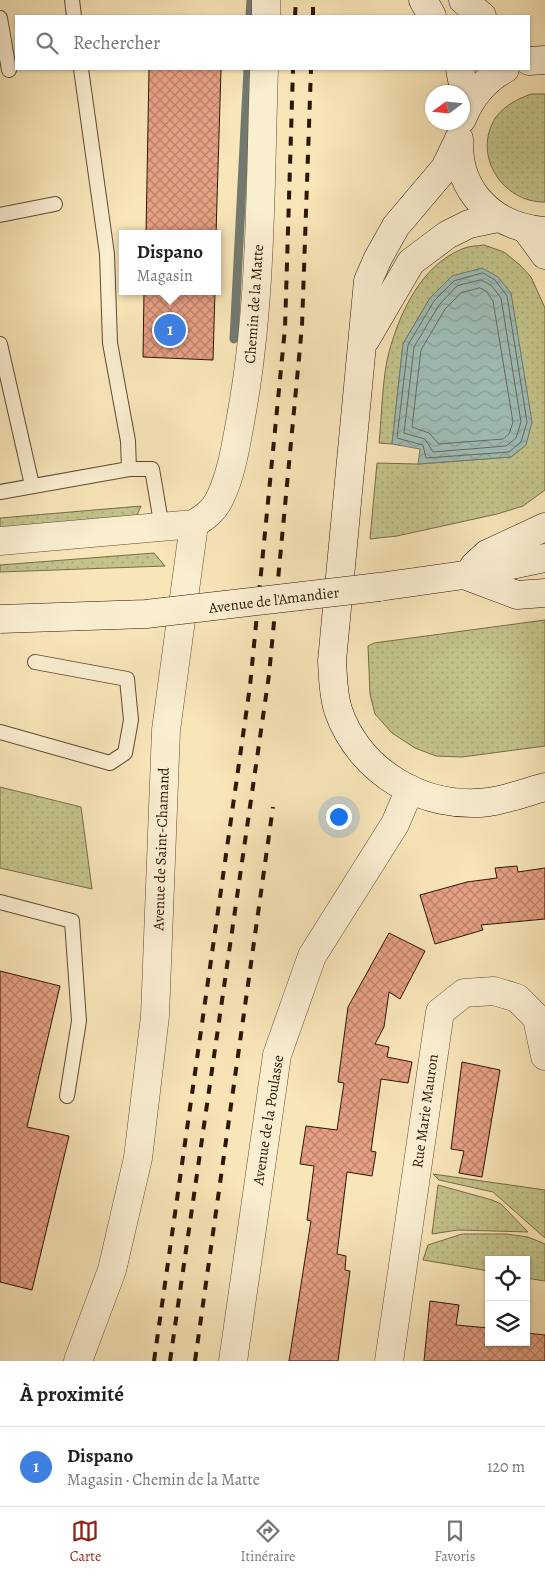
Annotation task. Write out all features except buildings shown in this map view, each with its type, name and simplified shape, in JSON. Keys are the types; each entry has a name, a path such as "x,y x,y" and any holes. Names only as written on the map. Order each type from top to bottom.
{"street":[{"path":"266,0 266,15"},
{"path":"423,0 431,15"},
{"path":"464,0 481,15"},
{"name":"Chemin de la Matte","path":"194,524 209,515 223,491 231,467 250,369 258,248 264,70"},
{"path":"460,70 461,85"},
{"path":"470,107 480,88 496,74 504,70"},
{"path":"459,130 445,168 396,226 378,258 368,282 332,661 334,691 338,710 358,750 391,779 434,800 461,803 490,802 545,787"},
{"path":"462,130 460,164 468,185 481,203 498,218 535,230 545,254"},
{"path":"362,347 411,262 447,235 469,224 498,218"},
{"path":"0,541 194,524"},
{"name":"Avenue de Saint-Chamand","path":"78,1361 112,1270 138,1158 155,1016 166,730 194,524"},
{"path":"545,527 487,554 464,575 517,595 545,593"},
{"name":"Avenue de l'Amandier","path":"0,619 155,613 246,604 464,575 545,558"},
{"name":"Avenue de la Poulasse","path":"232,1361 277,1055 312,956 395,824 410,789"},
{"name":"Rue Marie Mauron","path":"389,1361 440,1012 464,993 494,991 517,998 537,1018 545,1056"}],"lane":[{"path":"72,0 74,15"},
{"path":"0,18 9,70"},
{"path":"82,70 107,254 110,344 128,441 129,469"},
{"path":"0,215 55,204"},
{"path":"0,344 32,485"},
{"path":"0,492 129,469 152,469 162,528"},
{"path":"0,732 110,763 125,752 131,720 127,679 35,662"},
{"path":"0,902 72,921 79,1021 67,1096"}],"green space":[{"path":"531,94 545,94 545,202 530,200 504,186 495,174 489,161 487,146 489,132 496,117 512,103"},
{"path":"484,245 504,252 520,265 531,277 545,308 545,490 523,506 497,514 397,536 370,539 377,463 418,464 511,457 526,445 452,276 430,298 403,344 392,444 379,443 387,362 399,321 406,306 414,292 435,267 462,249"},
{"path":"141,506 137,515 131,519 0,529 0,518"},
{"path":"154,553 165,566 0,572 0,565"},
{"path":"545,620 545,746 462,757 436,756 415,748 392,733 375,714 370,694 368,646 374,643"},
{"path":"0,787 81,807 92,889 0,868"},
{"path":"433,1174 545,1190 545,1238 493,1192 439,1180"},
{"path":"438,1185 501,1204 528,1232 458,1230 432,1234"},
{"path":"462,1234 506,1234 528,1237 545,1244 545,1281 530,1279 530,1256 485,1256 485,1270 423,1260 428,1245"}],"water":[{"path":"482,268 498,277 511,293 532,422 526,445 511,457 418,464 420,449 392,444 403,344 430,298 452,276"}],"waterway":[{"path":"250,15 251,0"},
{"path":"234,339 248,70"}],"railway":[{"path":"295,15 296,0"},
{"path":"313,0 313,15"},
{"path":"154,1361 250,686 285,328 293,70"},
{"path":"170,1361 269,675 302,326 311,70"},
{"path":"195,1361 273,807"}],"place":[{"name":"Dispano","path":"170,330"}]}
